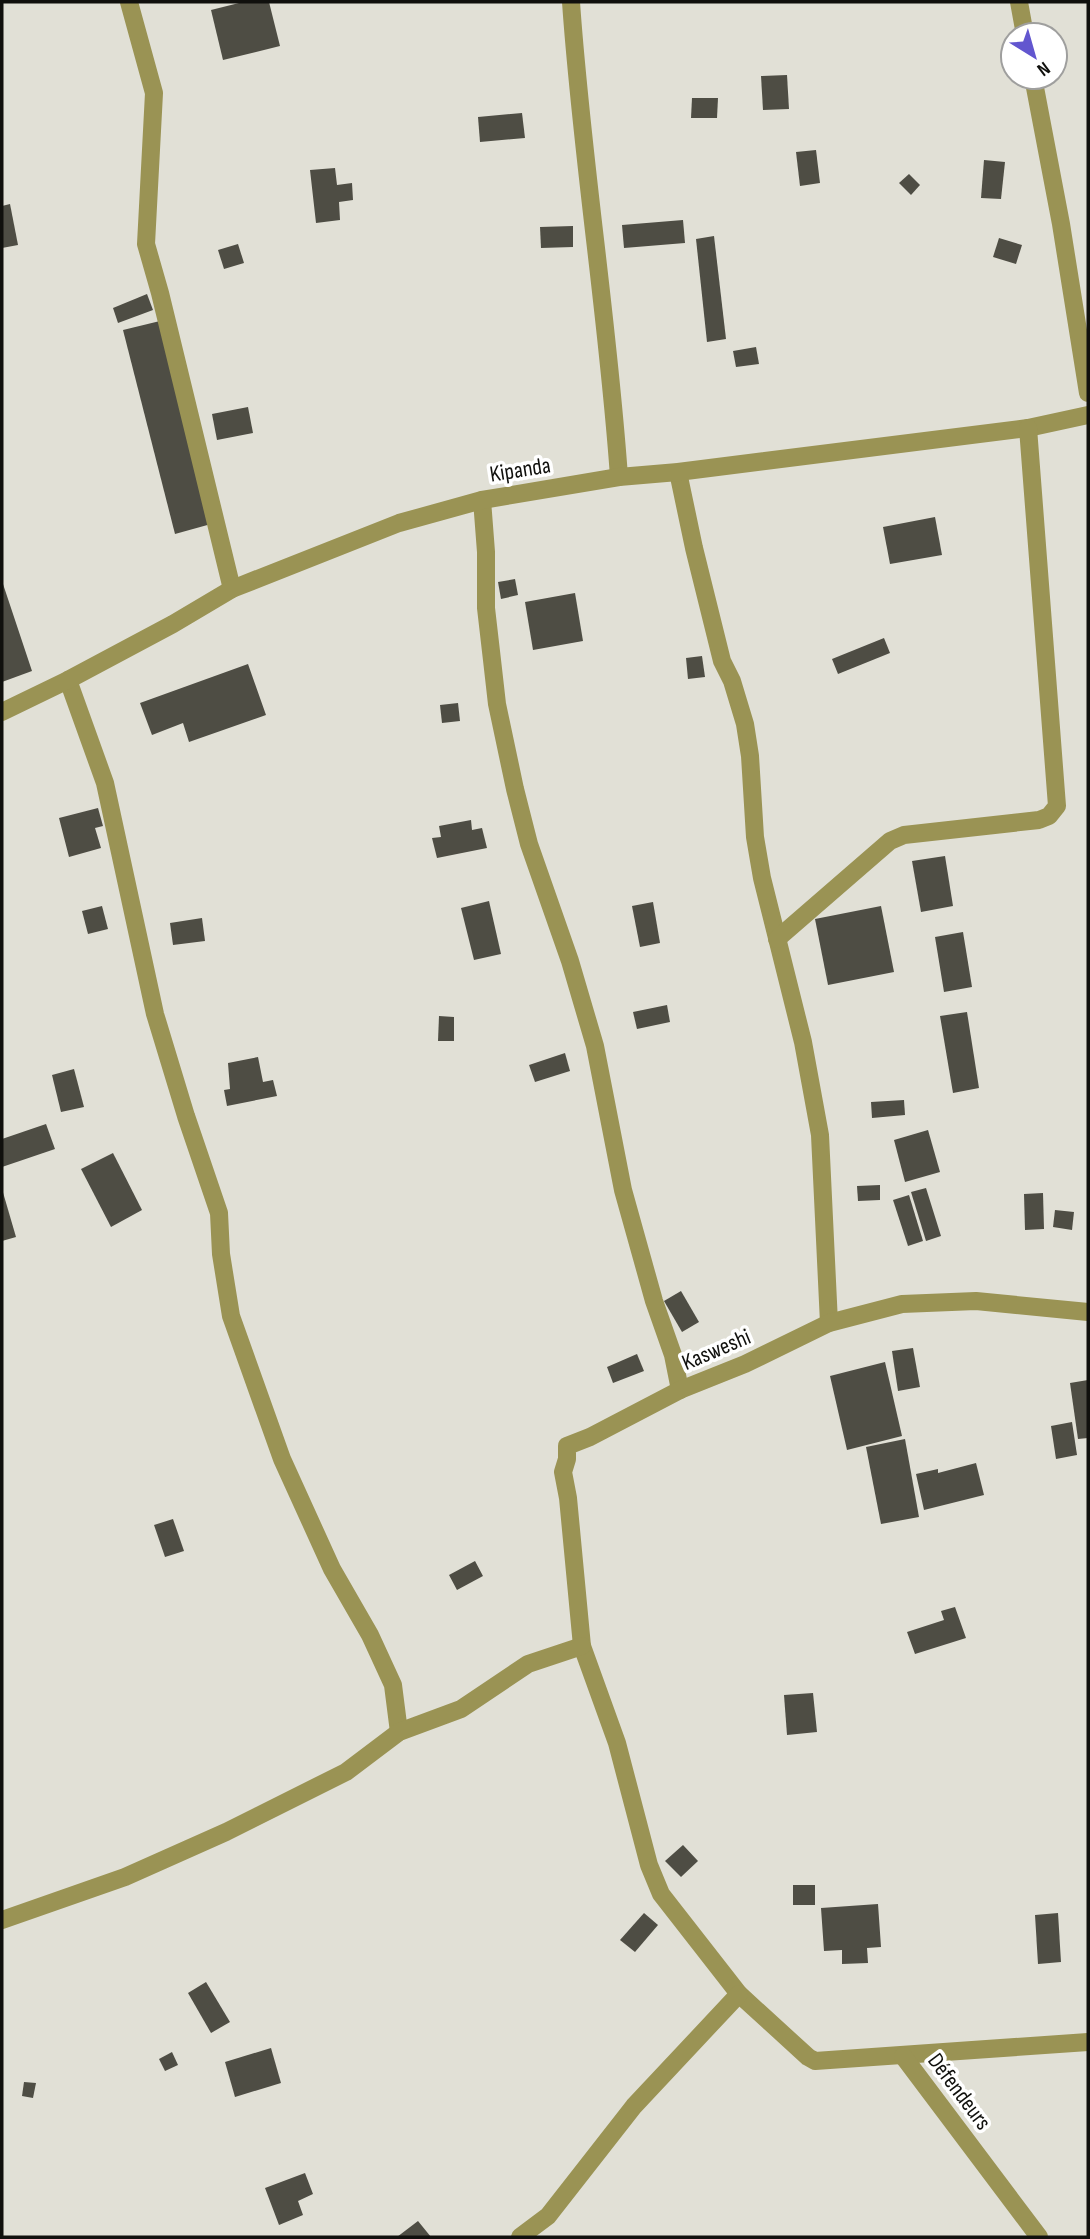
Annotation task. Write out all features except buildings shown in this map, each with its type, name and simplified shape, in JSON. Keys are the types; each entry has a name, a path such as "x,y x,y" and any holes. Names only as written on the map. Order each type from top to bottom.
{"street":[{"path":"129,2 154,93 146,244 232,589"},
{"path":"571,2 577,95 619,477"},
{"path":"1019,2 1022,21"},
{"path":"1036,91 1061,224 1088,393"},
{"name":"Kipanda","path":"2,712 173,624 232,589 399,523 482,500 619,477 1028,428 1088,415"},
{"path":"777,939 890,841 904,835 1039,820 1049,816 1057,806 1028,428"},
{"path":"678,472 722,661 732,681 745,724 750,756 755,837 769,910 803,1042 820,1135 829,1323"},
{"path":"482,500 486,608 493,671 497,705 515,789 529,844 570,961 595,1046 623,1190 654,1301 673,1355 680,1390"},
{"path":"68,680 105,783 155,1014 219,1213 221,1254 231,1316 282,1459 332,1569 393,1685 399,1732"},
{"name":"Kasweshi","path":"582,1646 564,1472 567,1447 680,1390 745,1364 829,1323 902,1304 976,1301 1088,1312"},
{"path":"2,1920 125,1877 226,1832 346,1772 399,1732 461,1709 528,1664 582,1646 617,1743 639,1832 661,1894 739,1994 814,2061 903,2056"},
{"path":"520,2237 548,2216 563,2200 634,2106 739,1994"},
{"name":"Défendeurs","path":"903,2056 1088,2042"},
{"name":"Défendeurs","path":"903,2056 1040,2237"}]}
